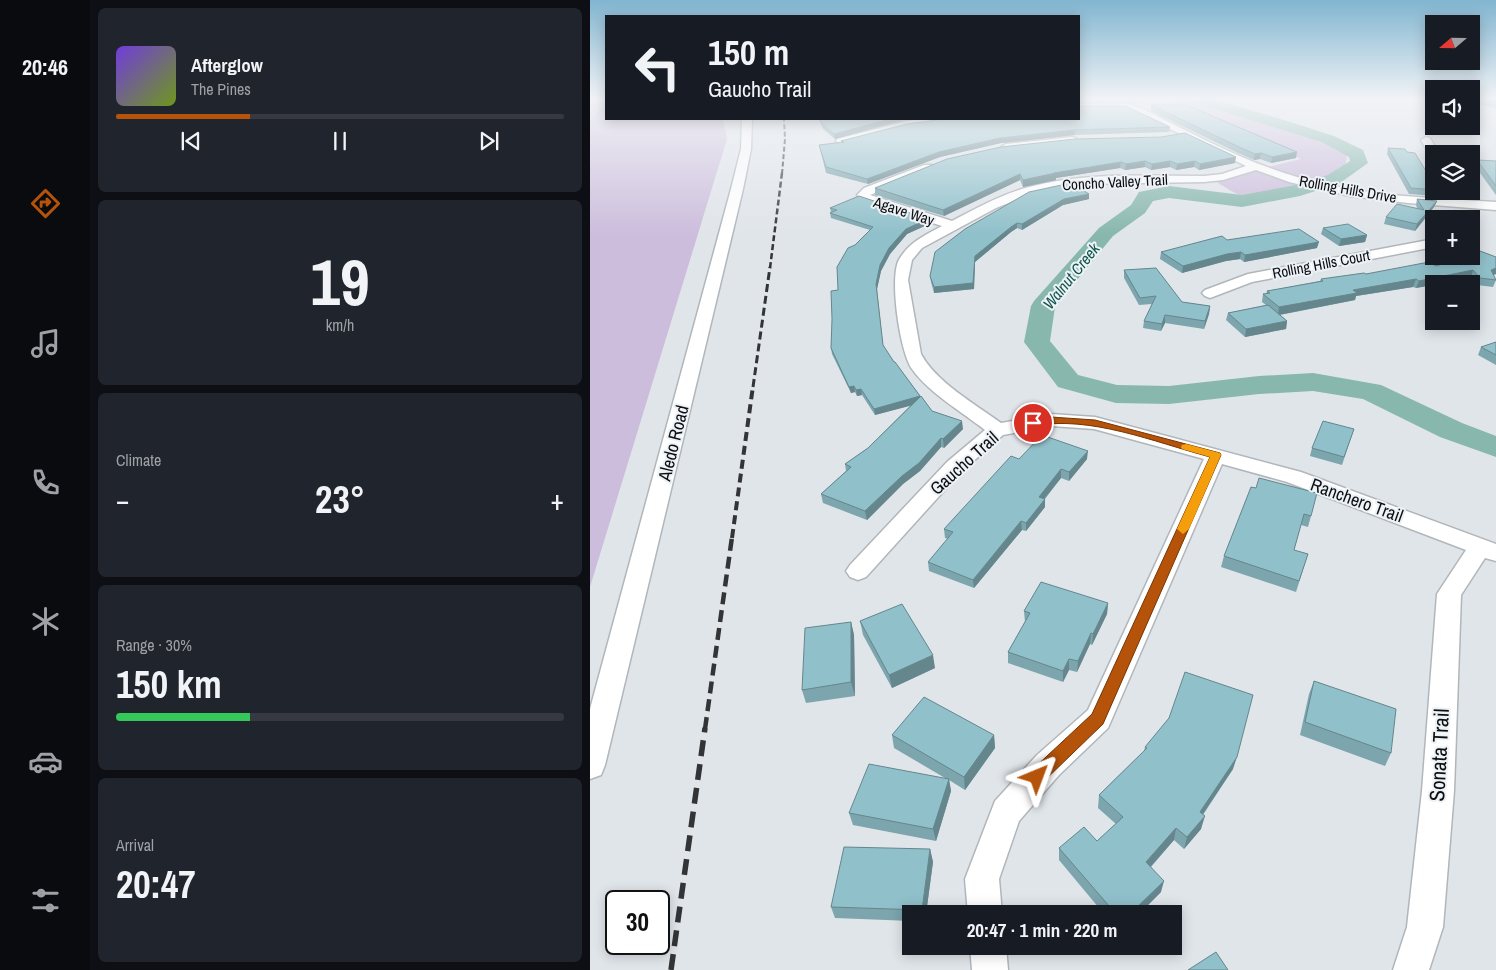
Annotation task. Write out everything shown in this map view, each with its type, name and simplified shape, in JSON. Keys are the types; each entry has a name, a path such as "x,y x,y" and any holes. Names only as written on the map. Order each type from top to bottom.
{"street":[{"name":"Aledo Road","path":"590,765 738,189 746,144"},
{"path":"992,150 1032,144"},
{"name":"Rolling Hills Drive","path":"1208,144 1255,167 1289,178 1350,193 1378,197 1496,206"},
{"name":"Agave Way","path":"935,164 868,191 863,195 866,198 951,226"},
{"name":"Concho Valley Trail","path":"997,430 934,382 919,367 912,354 901,280 905,260 917,245 992,204 1031,190 1052,185 1111,179 1204,179 1223,177 1255,167"},
{"path":"1462,200 1466,210"},
{"name":"Rolling Hills Court","path":"1210,292 1248,278 1425,245"},
{"name":"Gaucho Trail","path":"858,571 954,467 997,430 1051,420 1095,423 1216,455"},
{"path":"984,905 982,879 1006,812 1048,765 1098,719 1216,455"},
{"name":"Ranchero Trail","path":"1216,455 1294,476 1488,550"},
{"name":"Sonata Trail","path":"1411,970 1426,927 1438,791 1449,594 1488,550"},
{"path":"989,955 990,970"}],"shaded area":[{"path":"590,144 725,144 590,587"},
{"path":"1268,144 1333,144 1347,153 1346,163 1334,174 1265,196 1243,197 1213,180 1301,159"}],"building":[{"path":"973,144 939,152 867,179 826,167 819,145"},
{"path":"1026,144 1209,144 1236,157 1200,164 1195,161 1177,164 1170,161 1152,164 1145,161 1126,164 1121,162 1023,180 1020,174 943,210 875,188 947,159 1001,147"},
{"path":"1233,144 1279,144 1297,152 1272,157 1261,153 1255,154"},
{"path":"1388,148 1405,149 1407,152 1415,153 1425,169 1425,189 1411,188"},
{"path":"1480,160 1496,161 1496,186 1480,164"},
{"path":"1071,183 1089,194 1064,199 1022,224 1017,223 1011,227 975,256 973,283 934,287 930,276 935,252 965,229 1029,192"},
{"path":"859,196 928,219 906,229 889,248 880,265 876,284 883,345 920,396 874,409 861,389 856,390 854,386 849,387 831,348 831,291 838,290 837,267 848,248 855,245 873,227 830,213 837,210 830,208"},
{"path":"1417,199 1437,201 1429,210 1425,210 1425,215 1417,224 1386,217 1397,204 1424,210"},
{"path":"1348,224 1367,235 1341,239 1323,228"},
{"path":"1299,229 1319,242 1245,255 1241,252 1227,254 1183,266 1161,252 1222,236 1227,240"},
{"path":"1480,251 1496,257 1496,268 1491,270 1496,280 1480,278 1480,275 1477,275 1473,270 1448,275 1425,275 1425,280 1419,281 1416,279 1353,290 1357,293 1279,307 1263,294 1270,293 1267,291 1323,281 1321,279 1366,274 1425,263 1425,265 1480,265"},
{"path":"1156,268 1182,302 1210,306 1205,321 1165,315 1162,324 1144,321 1156,296 1140,298 1124,270"},
{"path":"1268,305 1287,321 1246,329 1228,313"},
{"path":"1496,342 1496,355 1481,347"},
{"path":"921,396 932,411 962,421 943,439 941,438 919,463 902,476 865,511 821,494 851,467 845,464 868,448"},
{"path":"1323,421 1354,429 1344,457 1312,448"},
{"path":"1042,435 1088,451 1069,472 1061,469 1039,497 1045,499 1026,523 1021,521 973,580 928,562 953,532 944,529 1011,456 1019,459"},
{"path":"1259,478 1317,493 1311,516 1304,514 1294,550 1308,554 1299,581 1224,556 1251,487 1256,488"},
{"path":"1041,582 1108,603 1078,661 1069,659 1063,671 1008,652 1030,613 1024,611"},
{"path":"902,604 933,655 889,675 860,621"},
{"path":"851,622 851,682 802,690 805,628"},
{"path":"1185,672 1253,695 1237,757 1200,812 1205,816 1187,837 1176,828 1146,862 1164,881 1139,905 1108,905 1059,848 1084,827 1097,841 1123,817 1099,795 1147,748 1145,747 1169,718"},
{"path":"1314,681 1396,709 1391,753 1305,722"},
{"path":"924,697 994,735 964,777 892,735"},
{"path":"869,764 949,779 933,829 849,813"},
{"path":"844,847 930,849 923,905 902,905 902,909 831,907"},
{"path":"1216,952 1228,970 1188,970"}],"waterway":[{"name":"Walnut Creek","path":"1338,144 1357,154 1359,163 1334,179 1300,190 1242,201 1169,192 1146,196 1138,209 1106,232 1043,306 1037,342 1068,381 1116,394 1169,395 1259,385 1313,382 1371,391 1451,430 1496,447"}],"railway":[{"path":"782,174 785,144"},
{"path":"770,268 782,173"},
{"path":"753,387 770,267"},
{"path":"732,538 753,386"},
{"path":"705,729 732,537"},
{"path":"671,970 705,728"}],"slow traffic":[{"path":"1183,529 1216,455 1186,447"}],"route":[{"path":"1033,423 1051,420 1095,423 1216,455 1098,719 1037,777"}]}
